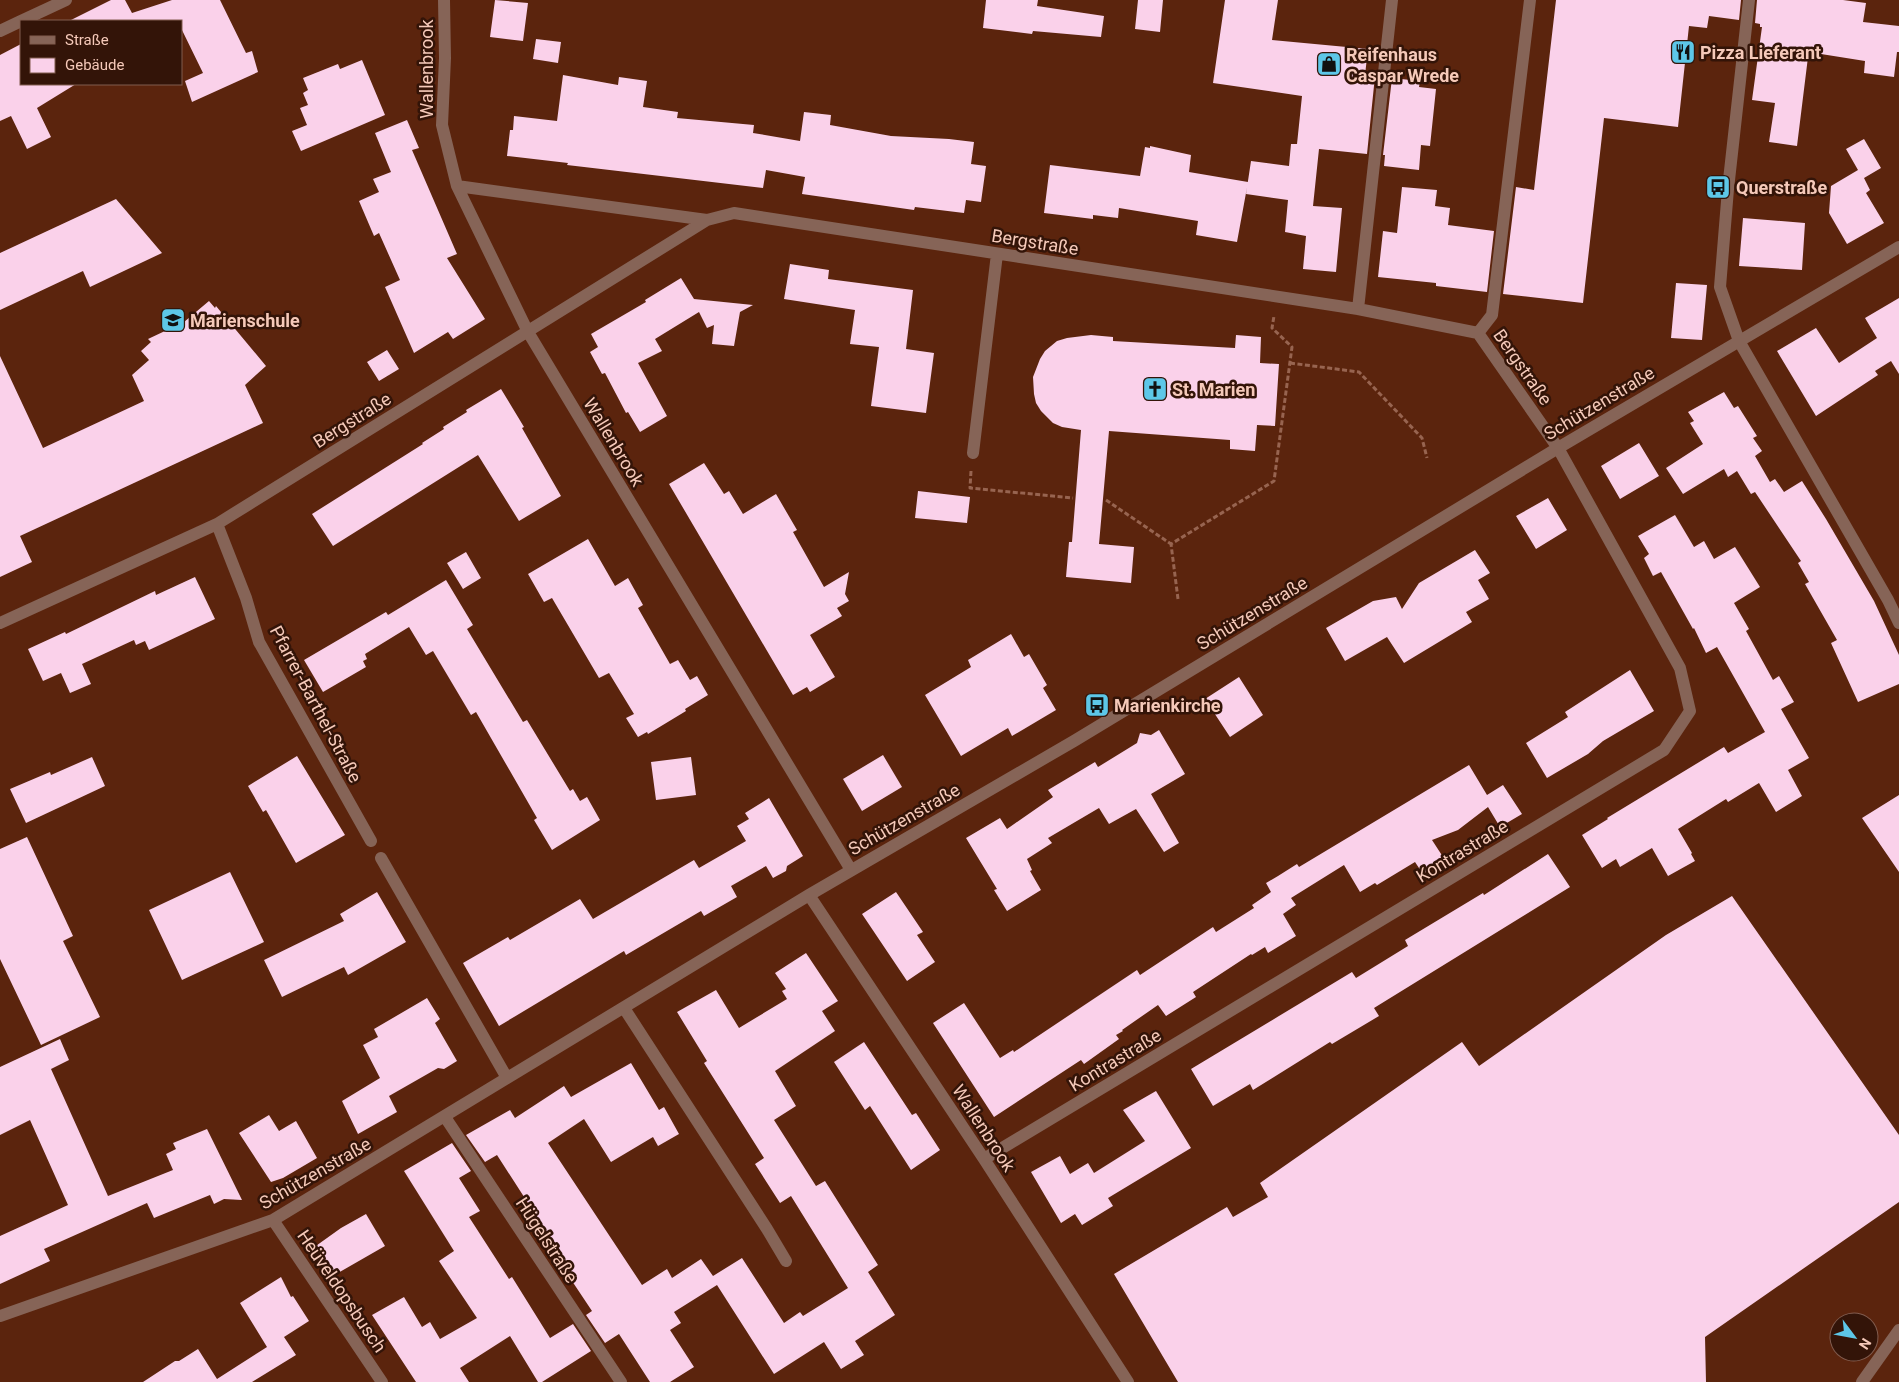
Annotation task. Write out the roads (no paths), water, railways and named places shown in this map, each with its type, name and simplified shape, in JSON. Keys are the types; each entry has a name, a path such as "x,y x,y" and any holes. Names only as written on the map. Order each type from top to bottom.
{"street":[{"path":"23,20 66,0"},
{"name":"Wallenbrook","path":"444,0 445,58 442,125 457,186 528,332 851,870"},
{"path":"1358,309 1392,0"},
{"path":"1478,333 1492,315 1530,0"},
{"path":"1749,0 1729,179 1720,288 1739,341 1888,600 1899,623"},
{"path":"0,31 20,21"},
{"name":"Bergstraße","path":"457,186 707,220"},
{"name":"Bergstraße","path":"0,623 217,524 707,220 734,213 1358,309 1478,333 1558,448"},
{"name":"Schützenstraße","path":"0,1316 273,1220 809,895 1074,741 1558,448 1899,248"},
{"path":"973,453 997,254"},
{"name":"Kontrastraße","path":"984,1159 1664,750 1690,711 1680,668 1558,448"},
{"name":"Pfarrer-Barthel-Straße","path":"217,524 246,598 259,642 370,841"},
{"path":"381,858 507,1078"},
{"name":"Wallenbrook","path":"809,895 984,1159 1128,1382"},
{"path":"624,1008 786,1261"},
{"name":"Hügelstraße","path":"445,1116 620,1382"},
{"name":"Heüveldopsbusch","path":"273,1220 382,1382"},
{"path":"1862,1382 1899,1330"}],"place":[{"name":"Pizza Lieferant","path":"1683,52"},
{"name":"Reifenhaus Caspar Wrede","path":"1329,64"},
{"name":"Querstraße","path":"1718,187"},
{"name":"Marienschule","path":"173,320"},
{"name":"St. Marien","path":"1155,389"},
{"name":"Marienkirche","path":"1097,705"}]}
